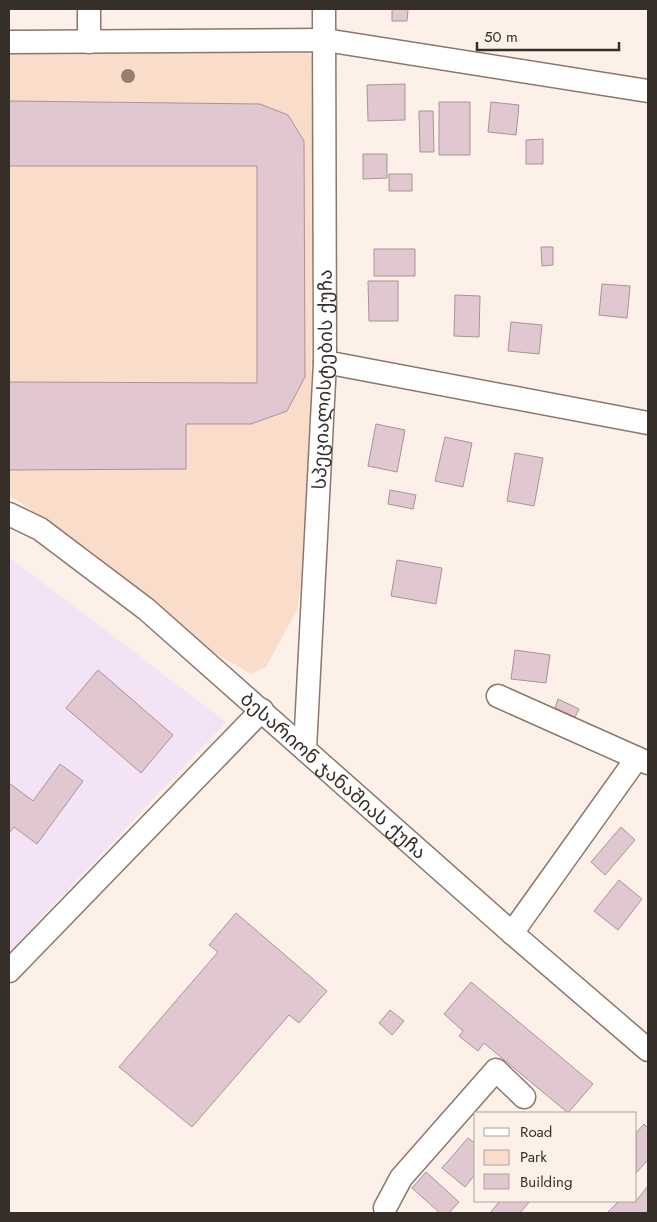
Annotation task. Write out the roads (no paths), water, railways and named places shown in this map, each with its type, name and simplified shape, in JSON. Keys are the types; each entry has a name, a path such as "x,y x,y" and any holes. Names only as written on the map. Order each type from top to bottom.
{"street":[{"path":"89,9 89,42"},
{"name":"სპეციალისტების ქუჩა","path":"305,749 325,362 324,9"},
{"path":"9,42 325,40 648,91"},
{"path":"325,362 648,423"},
{"name":"ბესარიონ ჯანაშიას ქუჩა","path":"9,514 40,529 146,609 648,1050"},
{"path":"498,696 643,761 512,932"},
{"path":"9,971 262,710"},
{"path":"387,1212 401,1178 496,1070 524,1097"}]}
